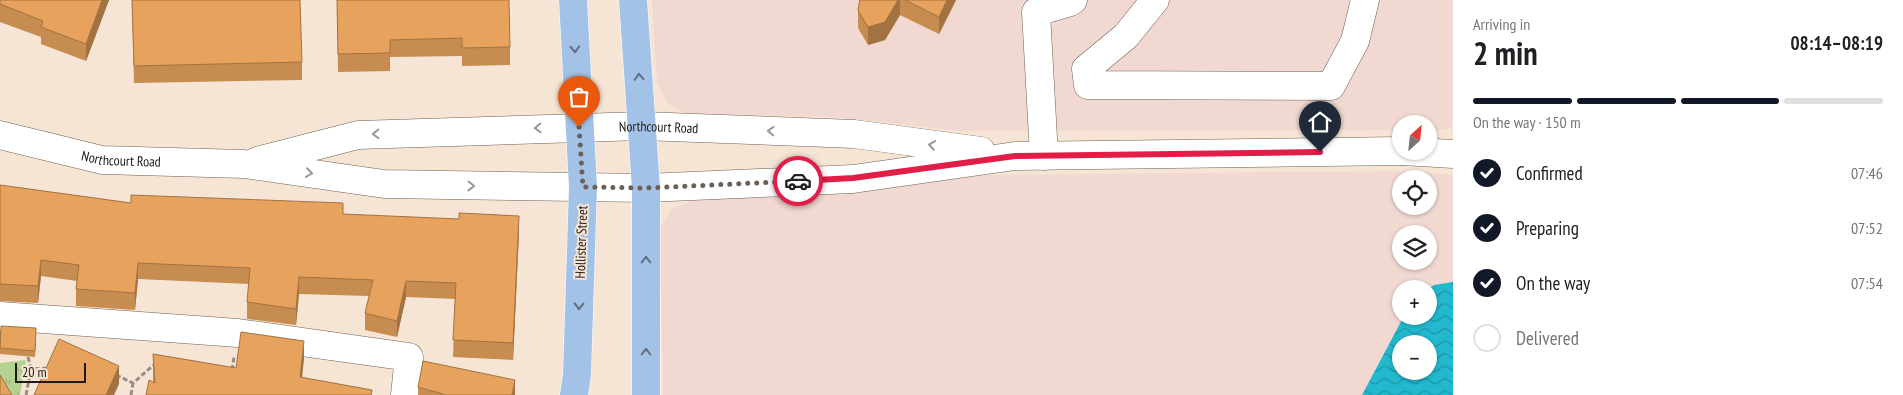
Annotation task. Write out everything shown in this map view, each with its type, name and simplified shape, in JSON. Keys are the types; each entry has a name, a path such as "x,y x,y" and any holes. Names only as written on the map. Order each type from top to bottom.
{"main road":[{"name":"Hollister Street","path":"572,0 583,187 577,375 574,395"},
{"path":"634,0 646,188 646,395"}],"street":[{"path":"1044,156 1036,12 1073,0"},
{"path":"1154,0 1126,36 1086,69 1088,86 1331,86 1355,41 1365,0"},
{"name":"Northcourt Road","path":"244,164 358,135 642,126 854,134 1015,156"},
{"name":"Northcourt Road","path":"0,135 102,160 244,164 384,184 646,188 853,178 1015,156 1392,151"},
{"name":"Northcourt Road","path":"1438,153 1453,154"},
{"path":"0,316 238,332 409,357 405,395"}],"path":[{"path":"26,395 30,369 28,356"},
{"path":"30,369 46,368 51,362"},
{"path":"131,395 133,383 155,363 164,367"},
{"path":"224,371 232,371 231,379"},
{"path":"115,374 133,383"}],"shaded area":[{"path":"652,0 1453,0 1453,126 1444,130 1438,130 1438,115 1392,115 1392,130 962,131 833,117 685,113 668,104 657,83"},
{"path":"1392,171 1392,215 1437,215 1437,173 1453,175 1453,395 663,395 660,229 672,209 695,200 987,175"}],"green space":[{"path":"26,360 20,395 8,395 0,391 0,363"}],"water":[{"path":"1453,282 1453,395 1362,395 1392,339 1392,380 1437,380 1437,335 1394,335 1399,325 1437,325 1437,285"}],"building":[{"path":"0,0 102,0 86,44 41,27 43,21 0,4"},
{"path":"132,0 300,0 302,62 134,66"},
{"path":"337,0 509,0 510,47 462,48 462,38 390,40 390,53 338,54"},
{"path":"860,0 898,0 885,22 868,27 858,10"},
{"path":"905,0 947,0 939,17"},
{"path":"0,185 131,203 131,195 343,203 343,214 459,219 459,213 519,216 513,343 453,340 456,283 406,281 397,321 365,313 373,280 299,277 296,309 247,302 250,268 138,263 135,293 76,289 79,265 41,260 38,286 0,284"},
{"path":"1,326 36,328 35,351 0,348"},
{"path":"241,332 304,341 300,377 372,390 371,395 146,395 149,380 155,383 153,354 236,368"},
{"path":"59,339 119,366 106,395 34,395"},
{"path":"423,361 515,380 512,395 443,395 418,387"},
{"path":"0,375 12,395 0,395"}],"way so far":[{"path":"579,127 583,187 646,188 798,181"}],"route":[{"path":"798,181 853,178 1015,156 1320,152"}]}
